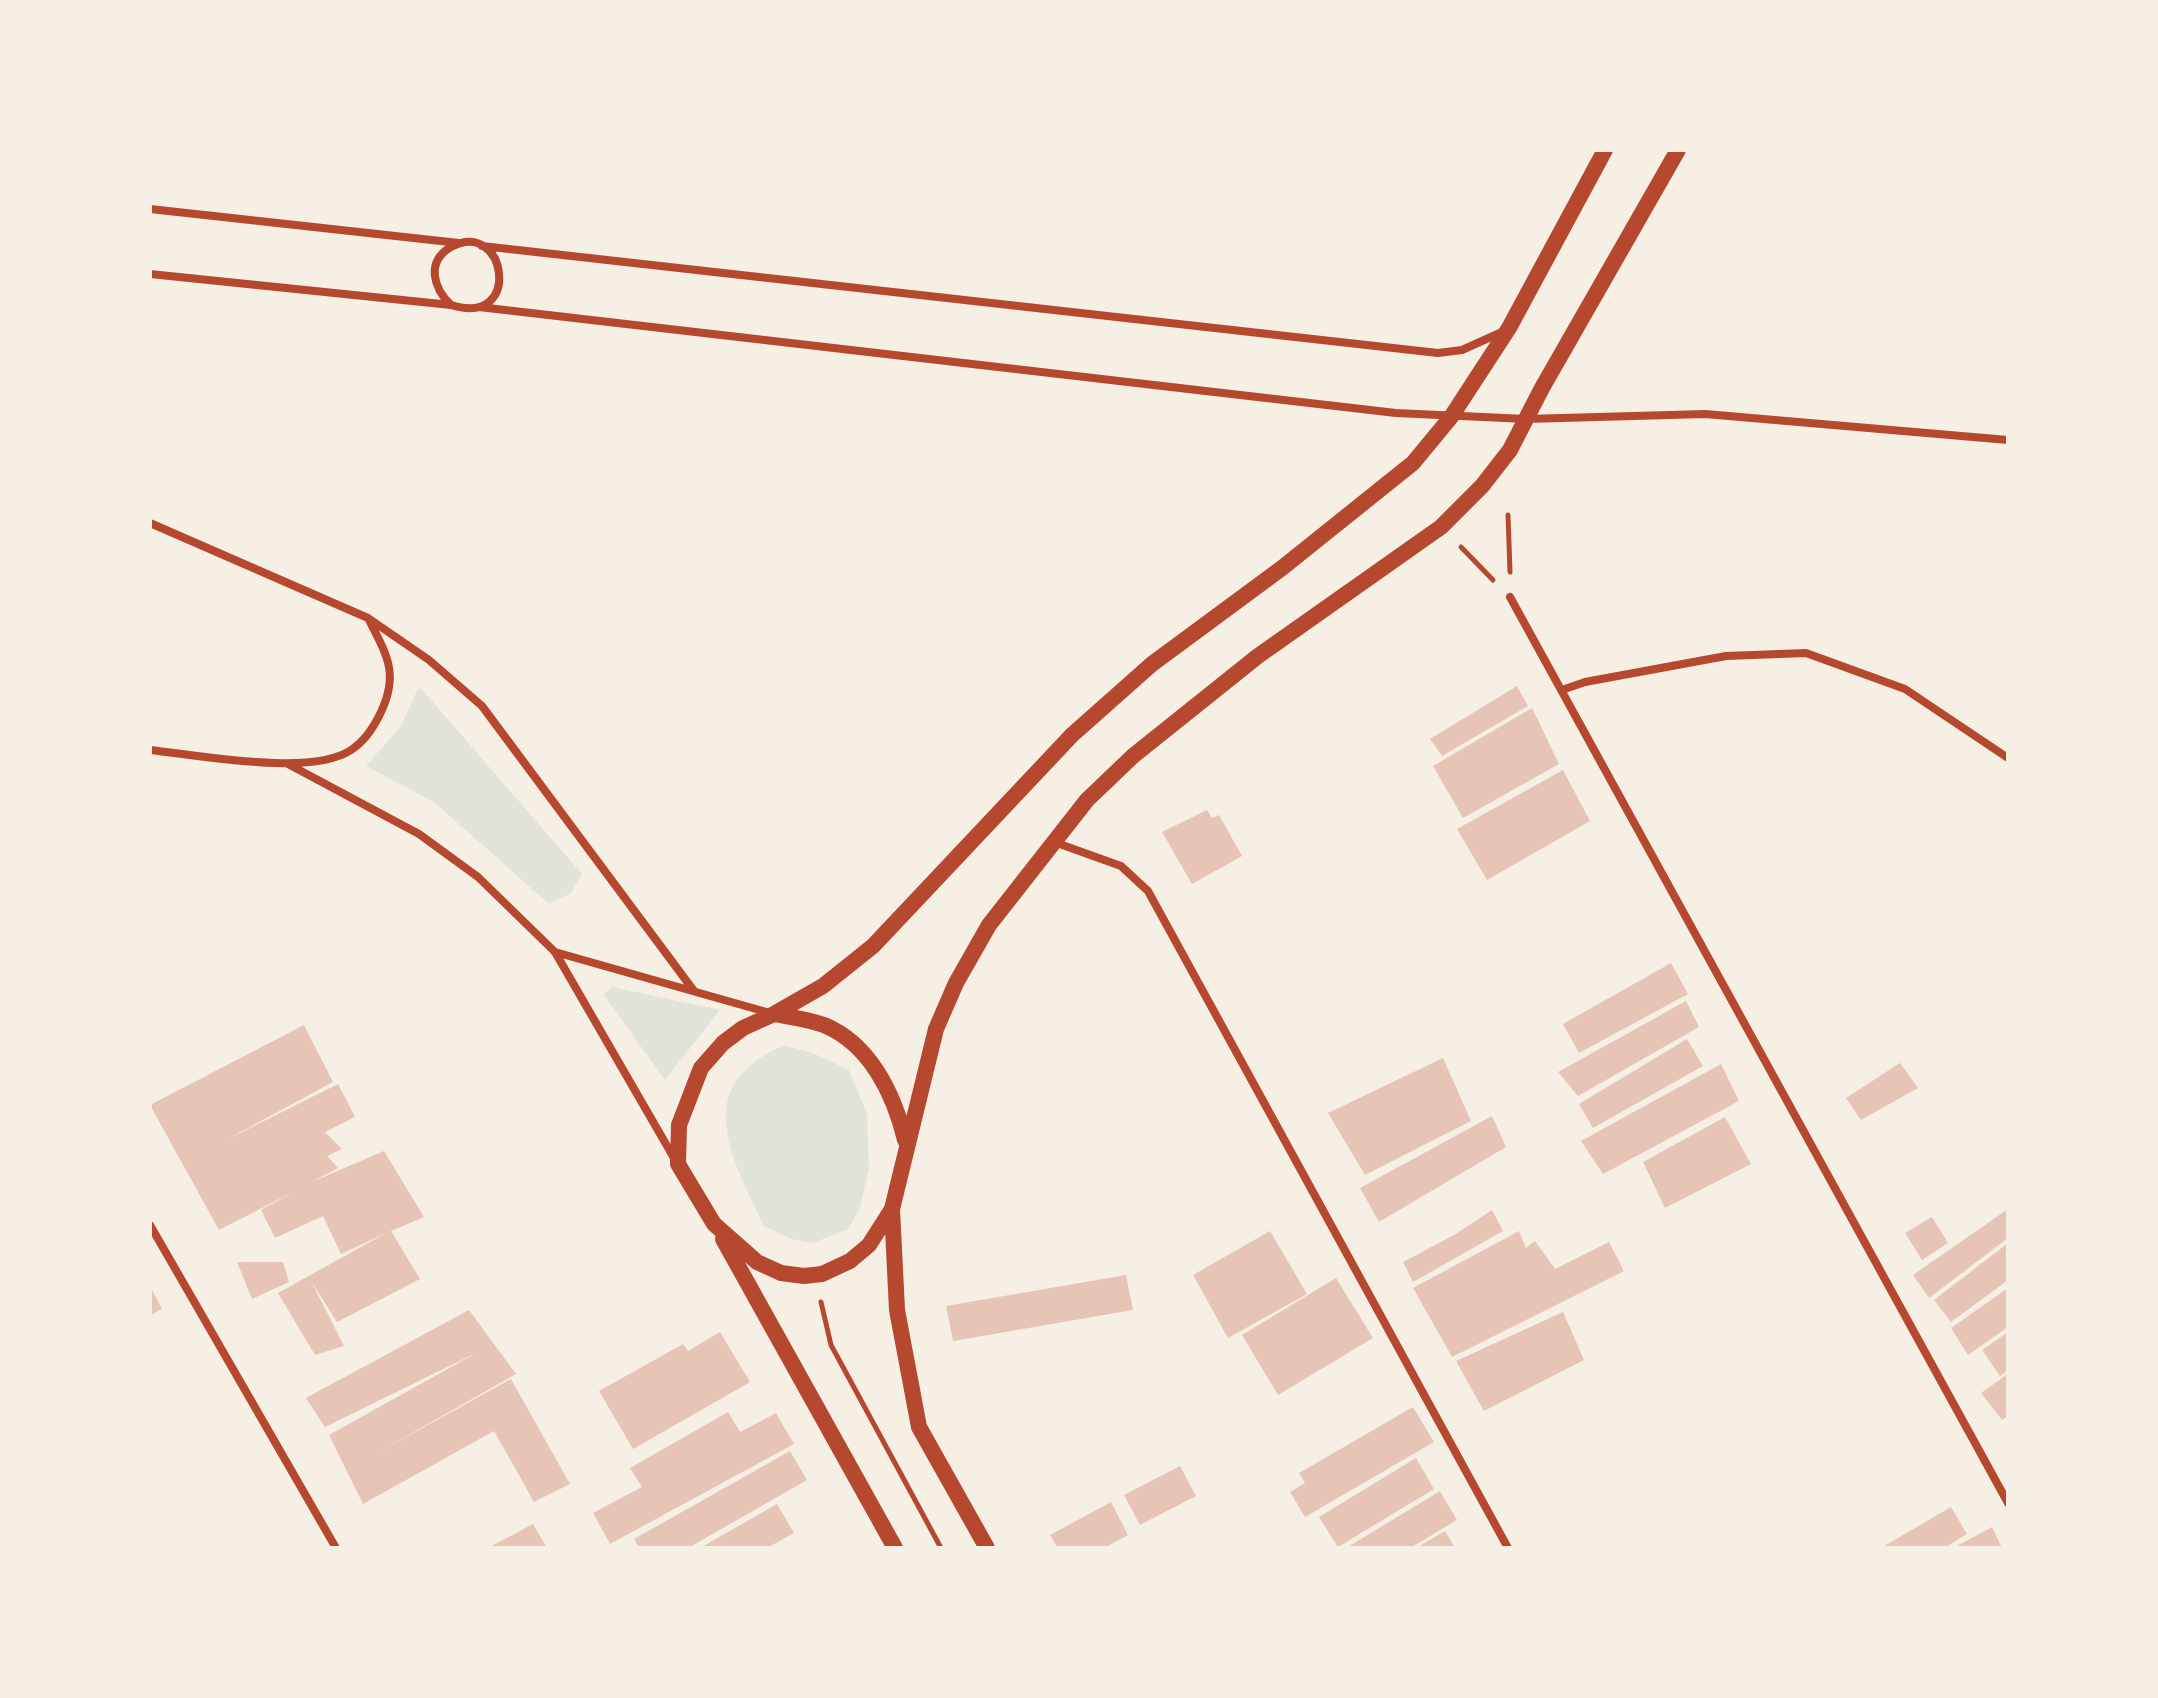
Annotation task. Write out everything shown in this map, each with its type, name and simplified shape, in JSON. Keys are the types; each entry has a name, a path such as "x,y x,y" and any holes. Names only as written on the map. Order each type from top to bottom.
{"main road":[{"path":"895,1548 678,1164 679,1125 701,1068 723,1043 743,1028 823,986 873,946 1072,735 1152,664 1375,496 1413,463 1451,417 1509,328 1605,150"},
{"path":"987,1548 919,1427 897,1310 892,1209 936,1029 956,983 989,925 1087,800 1133,756 1258,656 1441,527 1482,486 1501,462 1678,150"},
{"path":"774,1014 823,1025 845,1038 863,1055 885,1082 897,1106 906,1145"},
{"path":"714,1224 757,1262 781,1273 804,1276 822,1274 850,1261 869,1245 892,1209"}],"street":[{"path":"150,209 1438,353 1478,344 1509,328"},
{"path":"451,305 439,293 434,276 438,260 449,248 463,243"},
{"path":"479,307 492,299 499,286 501,271 495,257 482,246"},
{"path":"150,274 451,305 465,310 479,307 1451,417 1526,419 1705,414 2008,440"},
{"path":"150,523 368,618 429,660 482,706 694,991"},
{"path":"1510,597 2008,1503"},
{"path":"150,750 288,764 329,758 349,751 367,736 378,718 387,697 391,674 387,654 368,618"},
{"path":"1562,690 1585,682 1726,656 1806,653 1905,689 2008,758"},
{"path":"288,764 419,834 478,877 555,952 678,1164"},
{"path":"1054,842 1121,866 1148,891 1508,1548"},
{"path":"555,952 774,1014"},
{"path":"150,1225 336,1548"}],"path":[{"path":"1508,515 1510,597"},
{"path":"1441,527 1510,597"},
{"path":"822,1274 821,1298 831,1345 941,1548"}],"shaded area":[{"path":"419,686 582,874 571,893 549,904 434,802 366,766 401,726"},
{"path":"613,987 720,1010 665,1080 603,994"},
{"path":"785,1045 815,1054 849,1070 867,1114 869,1168 860,1208 848,1229 813,1243 792,1239 764,1226 740,1174 726,1124 727,1101 737,1080 755,1061"}],"building":[{"path":"1517,686 1528,706 1442,756 1430,739"},
{"path":"1532,708 1559,764 1463,818 1433,766"},
{"path":"1563,770 1590,821 1487,880 1457,829"},
{"path":"1207,810 1212,818 1219,815 1242,856 1192,884 1162,832"},
{"path":"1671,963 1688,994 1579,1053 1563,1024"},
{"path":"1686,1001 1699,1027 1578,1096 1558,1072"},
{"path":"304,1025 333,1082 224,1141 338,1084 355,1117 325,1132 342,1149 327,1156 338,1168 312,1182 384,1151 424,1217 391,1231 420,1279 337,1322 311,1281 344,1346 315,1355 278,1293 386,1233 341,1254 323,1216 275,1238 261,1210 295,1191 219,1230 150,1105"},
{"path":"1687,1039 1703,1066 1593,1128 1579,1104"},
{"path":"1443,1058 1471,1121 1365,1175 1328,1113"},
{"path":"1900,1063 1918,1088 1861,1120 1846,1098"},
{"path":"1721,1064 1739,1101 1603,1174 1581,1141"},
{"path":"1492,1116 1506,1147 1379,1222 1360,1188"},
{"path":"1725,1117 1751,1164 1665,1208 1643,1162"},
{"path":"2008,1209 2008,1238 1929,1298 1913,1275"},
{"path":"1492,1210 1503,1231 1413,1282 1403,1262 1454,1235"},
{"path":"1932,1217 1948,1243 1922,1260 1905,1233"},
{"path":"1270,1231 1307,1294 1228,1338 1193,1275"},
{"path":"1519,1231 1526,1248 1535,1241 1555,1269 1609,1242 1624,1271 1452,1357 1413,1288"},
{"path":"2008,1243 2008,1280 1951,1322 1934,1300"},
{"path":"237,1262 283,1262 289,1282 252,1299"},
{"path":"1126,1275 1133,1310 953,1341 946,1306"},
{"path":"1336,1278 1373,1338 1278,1395 1242,1335"},
{"path":"150,1286 162,1309 150,1315"},
{"path":"2008,1288 2008,1327 1968,1355 1951,1328"},
{"path":"469,1310 516,1374 377,1453 511,1379 570,1484 534,1502 494,1431 363,1504 329,1435 478,1352 325,1427 306,1398"},
{"path":"1563,1312 1584,1360 1484,1411 1456,1361"},
{"path":"720,1332 750,1382 633,1449 599,1391 683,1344 688,1351"},
{"path":"2008,1332 2008,1370 2000,1376 1982,1350"},
{"path":"2008,1374 2008,1416 2002,1420 1981,1393"},
{"path":"1413,1407 1434,1442 1305,1517 1290,1492 1305,1483 1299,1473"},
{"path":"728,1412 740,1432 776,1413 794,1444 610,1544 593,1513 642,1487 630,1468"},
{"path":"790,1451 807,1480 688,1548 639,1548 634,1539"},
{"path":"1416,1458 1434,1489 1338,1547 1319,1517"},
{"path":"1180,1466 1196,1496 1140,1525 1124,1495"},
{"path":"1440,1491 1457,1520 1410,1548 1346,1548"},
{"path":"1111,1502 1128,1535 1104,1548 1058,1548 1050,1535"},
{"path":"777,1504 794,1533 767,1548 700,1548"},
{"path":"1951,1507 1967,1534 1944,1548 1881,1548"},
{"path":"533,1524 547,1548 488,1548"},
{"path":"1992,1527 2002,1548 1953,1548"},
{"path":"1445,1531 1455,1548 1416,1548"}]}
